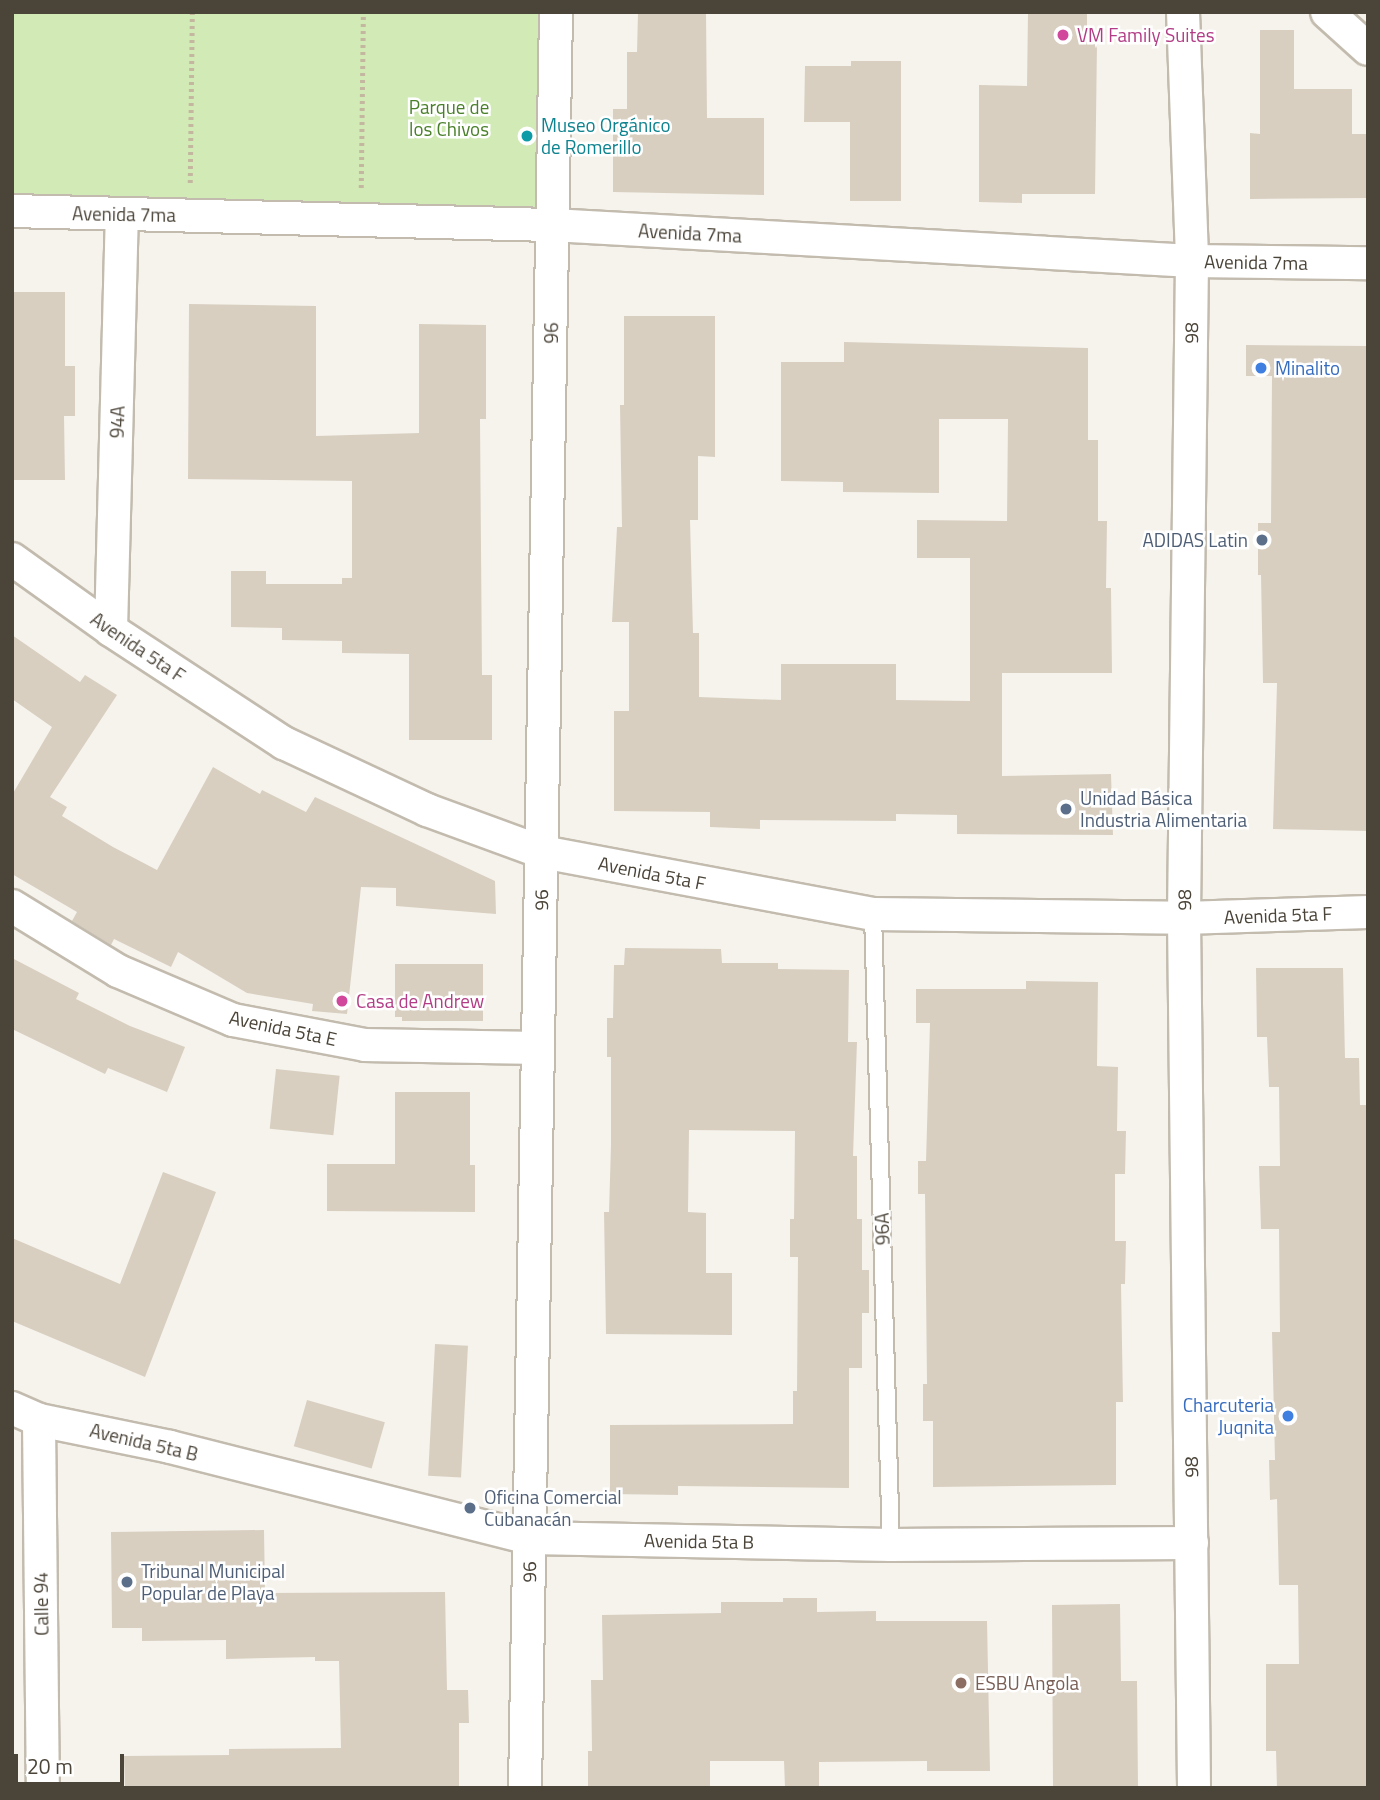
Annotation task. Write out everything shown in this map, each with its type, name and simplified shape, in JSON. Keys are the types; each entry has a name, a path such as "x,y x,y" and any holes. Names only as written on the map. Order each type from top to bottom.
{"street":[{"name":"96","path":"525,1788 556,12"},
{"name":"98","path":"1183,12 1192,261 1184,918 1194,1788"},
{"path":"1327,12 1368,49"},
{"name":"Avenida 7ma","path":"12,211 552,225 1192,261 1368,263"},
{"name":"94A","path":"111,631 122,214"},
{"name":"Avenida 5ta F","path":"12,559 111,631 284,743 427,810 541,852 873,914 1184,918 1368,912"},
{"name":"Avenida 5ta E","path":"12,906 118,971 233,1020 365,1045 538,1048"},
{"name":"Avenida 5ta B","path":"26,1414 170,1447 530,1538 891,1545 1192,1543"},
{"name":"Calle 94","path":"26,1414 43,1788"}],"lane":[{"name":"96A","path":"873,914 891,1545"}],"path":[{"path":"189,215 192,12"},
{"path":"360,220 363,12"}],"green space":[{"name":"Parque de los Chivos","path":"12,12 556,12 556,211 12,211"}],"building":[{"path":"638,12 706,12 707,118 764,118 764,195 613,192 613,109 627,109 627,52 637,52"},
{"path":"1028,12 1087,12 1087,44 1097,44 1095,194 1022,194 1022,203 979,202 979,85 1027,86"},
{"path":"1260,30 1294,30 1294,89 1352,89 1352,134 1368,134 1368,198 1250,199 1250,133 1260,134"},
{"path":"851,61 901,61 901,201 850,201 850,122 804,122 805,66 851,66"},
{"path":"12,292 65,292 65,366 75,366 75,416 64,416 65,480 12,480"},
{"path":"189,304 316,306 316,436 419,433 419,324 486,325 486,419 480,419 482,675 492,675 492,740 409,740 409,654 342,653 342,641 282,640 282,628 231,627 231,571 266,571 266,584 342,584 342,578 352,578 352,481 188,479"},
{"path":"624,316 715,316 715,457 698,456 698,520 690,520 693,633 699,633 699,697 781,700 781,664 896,664 896,700 970,701 970,558 917,558 917,520 1007,521 1008,419 939,419 939,493 843,492 843,482 781,481 781,362 844,362 844,342 1088,348 1088,440 1098,440 1098,521 1107,521 1106,588 1111,588 1112,673 1002,673 1002,776 1111,774 1113,835 957,834 957,815 896,814 896,821 760,820 760,829 710,827 710,812 614,811 614,711 629,711 629,622 612,622 617,527 622,527 620,405 624,405"},
{"path":"1246,345 1368,346 1368,831 1273,829 1277,683 1263,683 1261,575 1258,575 1258,523 1271,523 1272,376 1246,376"},
{"path":"12,635 80,682 85,675 117,695 50,797 67,807 62,816 113,847 157,870 213,767 260,794 262,790 306,812 315,797 495,881 496,914 396,906 396,888 361,887 347,1014 312,1011 313,1004 247,993 178,952 171,967 114,939 111,945 72,921 77,912 12,874 12,795 52,727 12,699"},
{"path":"625,948 721,949 722,963 778,963 778,969 849,970 848,1042 857,1042 853,1156 857,1156 857,1219 862,1219 862,1270 869,1270 869,1313 862,1313 862,1368 849,1368 849,1488 678,1486 678,1495 610,1494 610,1425 793,1424 793,1391 797,1391 798,1257 790,1257 790,1219 794,1219 795,1131 689,1130 688,1212 706,1213 706,1273 732,1273 732,1335 606,1334 604,1212 609,1212 611,1145 611,1057 607,1057 607,1018 613,1018 614,965 624,965"},
{"path":"12,958 79,993 76,999 130,1026 185,1047 167,1092 108,1068 105,1074 12,1029"},
{"path":"395,964 483,964 483,1021 402,1021 402,1017 395,1017"},
{"path":"1256,968 1343,968 1345,1058 1359,1058 1360,1105 1368,1105 1368,1788 1277,1788 1276,1751 1266,1751 1266,1664 1299,1664 1298,1585 1279,1585 1277,1499 1270,1500 1269,1460 1275,1460 1272,1332 1280,1332 1279,1229 1261,1229 1259,1166 1280,1166 1279,1087 1269,1087 1267,1037 1257,1037"},
{"path":"1026,981 1098,982 1097,1066 1118,1067 1117,1131 1126,1131 1125,1174 1115,1174 1115,1241 1126,1241 1125,1284 1121,1284 1123,1402 1116,1402 1116,1485 933,1487 933,1421 923,1421 923,1384 927,1384 925,1194 918,1194 918,1161 926,1161 930,1023 916,1023 916,989 1026,989"},
{"path":"276,1069 340,1076 333,1135 270,1129"},
{"path":"395,1092 470,1092 470,1165 475,1165 475,1212 327,1211 327,1164 395,1164"},
{"path":"163,1172 216,1192 145,1377 12,1321 12,1238 120,1284"},
{"path":"435,1344 468,1346 461,1478 428,1476"},
{"path":"307,1400 385,1422 372,1468 294,1446"},
{"path":"264,1530 265,1593 445,1592 447,1690 468,1690 469,1723 459,1723 459,1788 125,1788 124,1756 229,1755 229,1749 341,1748 339,1661 315,1661 315,1657 226,1659 226,1640 142,1641 142,1628 112,1628 111,1532"},
{"path":"783,1598 817,1598 817,1612 876,1611 876,1621 987,1621 990,1771 927,1771 927,1761 819,1762 819,1788 785,1788 784,1761 710,1761 710,1788 588,1788 588,1751 592,1751 591,1680 603,1680 602,1615 721,1613 721,1602 783,1602"},
{"path":"1120,1604 1121,1681 1137,1681 1138,1788 1053,1788 1052,1605"}],"place":[{"name":"VM Family Suites","path":"1063,35"},
{"name":"Museo Orgánico de Romerillo","path":"527,136"},
{"name":"Minalito","path":"1261,368"},
{"name":"ADIDAS Latin","path":"1262,540"},
{"name":"Unidad Básica Industria Alimentaria","path":"1066,809"},
{"name":"Casa de Andrew","path":"342,1001"},
{"name":"Charcuteria Juqnita","path":"1288,1416"},
{"name":"Oficina Comercial Cubanacán","path":"470,1508"},
{"name":"Tribunal Municipal Popular de Playa","path":"127,1582"},
{"name":"ESBU Angola","path":"961,1683"}]}
